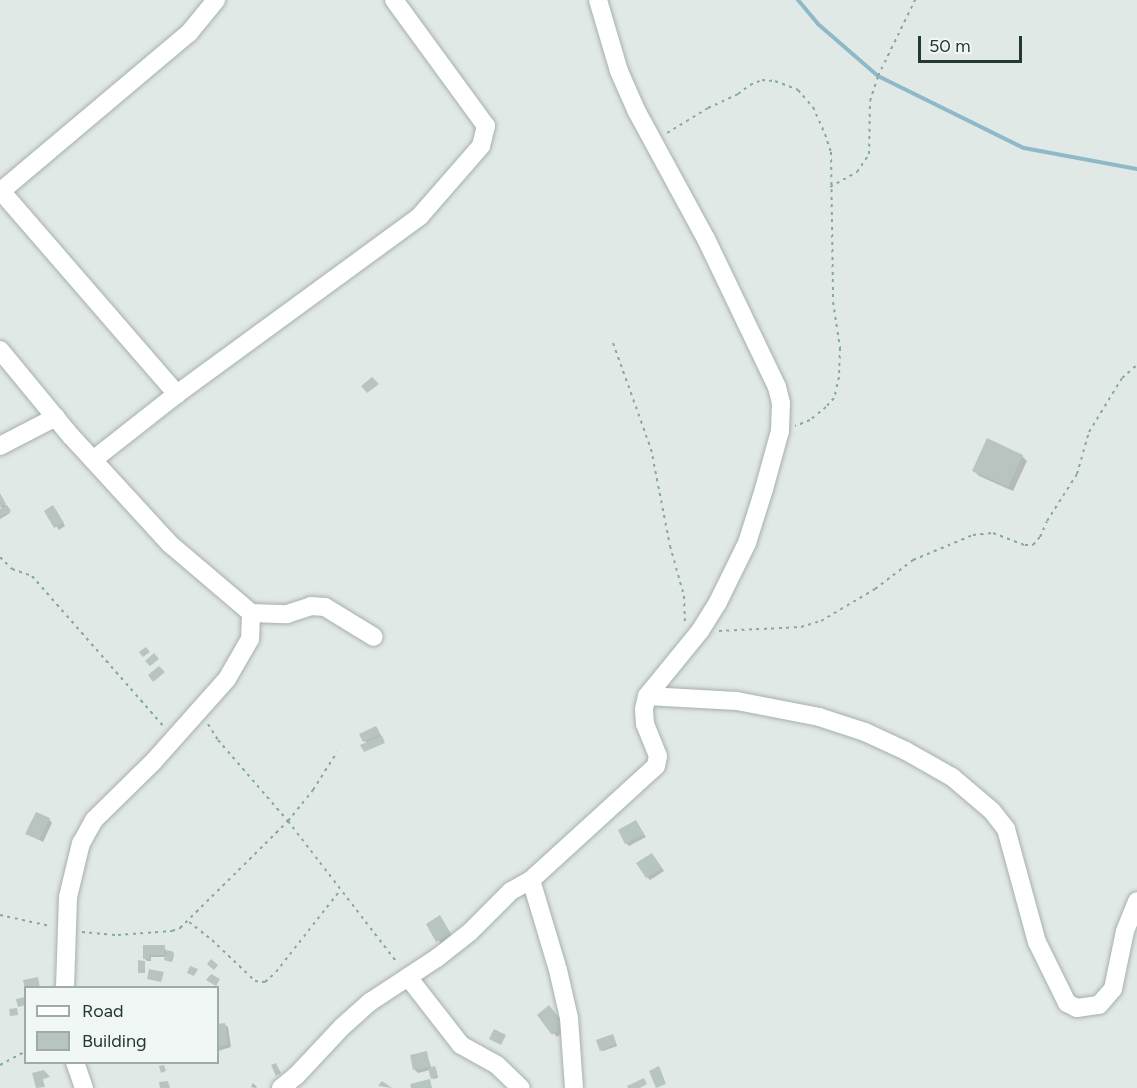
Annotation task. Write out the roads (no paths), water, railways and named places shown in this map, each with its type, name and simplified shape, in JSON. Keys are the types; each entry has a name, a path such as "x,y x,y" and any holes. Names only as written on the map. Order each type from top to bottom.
{"street":[{"path":"177,394 1,192 171,49 201,20 216,0"},
{"path":"93,460 177,394 420,216 481,146 486,126 394,0"},
{"path":"281,1088 296,1077 342,1027 370,1002 470,932 512,891 531,880 656,766 658,756 645,724 644,709 647,696 692,628 718,602 747,543 780,431 781,403 771,370 706,239 653,144 619,71 598,0"},
{"path":"0,350 93,460 170,544 251,613 287,614 311,606 325,607 374,637"},
{"path":"0,447 56,417"},
{"path":"65,986 68,897 81,843 94,820 174,738 227,679 250,639 251,613"},
{"path":"647,696 737,701 819,717 875,736 952,777 992,811 1006,829 1037,942 1067,1003 1077,1008 1099,1005 1113,989 1125,931 1137,901"},
{"path":"531,880 558,970 569,1018 574,1088"},
{"path":"408,977 461,1045 497,1065 521,1088"},
{"path":"76,1064 84,1088"}],"waterway":[{"path":"798,0 818,24 878,76 1024,148 1137,169"}]}
